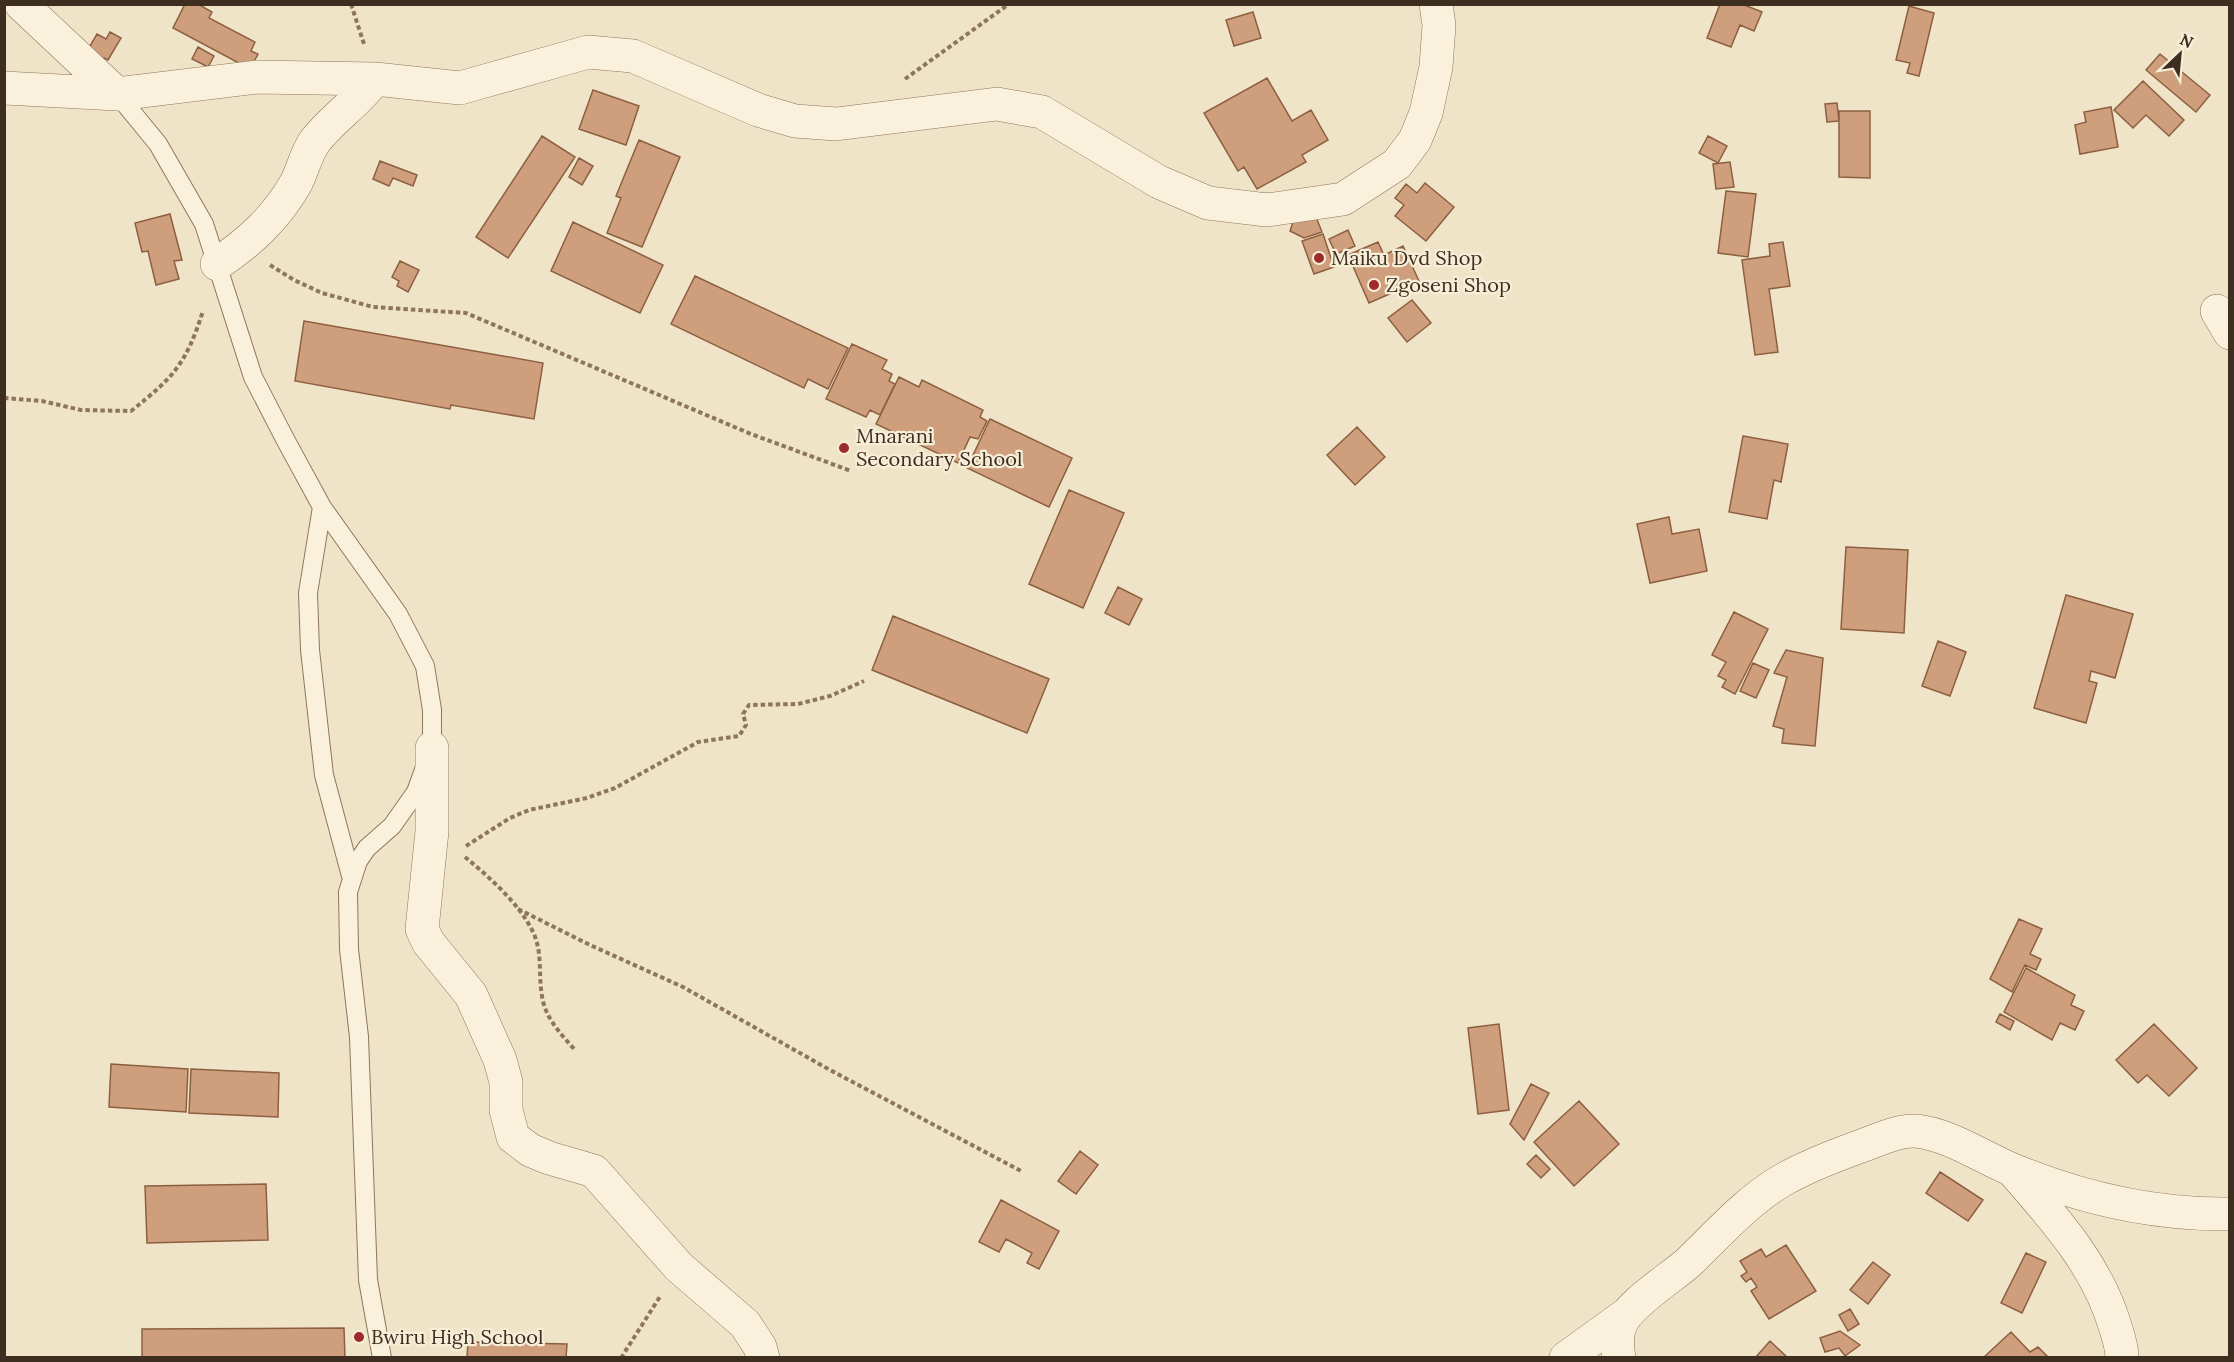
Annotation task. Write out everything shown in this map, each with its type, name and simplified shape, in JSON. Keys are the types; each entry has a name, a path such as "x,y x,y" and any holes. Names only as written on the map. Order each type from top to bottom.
{"street":[{"path":"21,4 117,94"},
{"path":"4,88 117,94 258,77 375,79 460,88 588,52 633,56 758,110 795,121 836,124 997,104 1042,112 1159,182 1208,203 1267,210 1343,199 1397,164 1414,140 1426,113 1436,67 1439,25 1436,4"},
{"path":"217,264 248,244 279,208 296,182 310,148 327,126 351,107 375,79"},
{"path":"432,748 432,831 422,929 428,942 471,995 500,1060 506,1082 506,1110 513,1137 530,1150 549,1158 594,1171 679,1267 746,1324 760,1347 763,1358"},
{"path":"1566,1358 1628,1314 1674,1276 1746,1207 1780,1182 1844,1152 1888,1136 1914,1131 1942,1137 2012,1169 2067,1190 2107,1201 2204,1214 2229,1214"},
{"path":"2012,1169 2057,1222 2090,1268 2110,1308 2122,1358"},
{"path":"1618,1358 1618,1333 1628,1314"}],"lane":[{"path":"117,94 158,144 204,224 253,377 322,507 398,614 424,666 432,710 432,748 416,792 392,826 367,848 351,876"},
{"path":"322,507 308,593 310,650 324,776 351,876 347,910 358,1037 368,1280 382,1358"}],"path":[{"path":"900,82 1010,4"},
{"path":"248,244 270,265 294,280 322,292 373,307 466,313 740,429 851,471"},
{"path":"4,398 42,401 81,410 131,411 167,382 192,347 217,264"},
{"path":"575,1050 548,1016 542,997 540,956 533,933 518,909 486,875 458,851 510,818 529,810 587,798 615,788 698,742 739,736 744,732 746,725 743,714 748,705 798,704 830,696 864,681"},
{"path":"518,909 683,987 830,1070 1023,1172"},
{"path":"621,1358 679,1267"}],"building":[{"path":"185,4 198,4 212,12 209,18 255,42 251,51 258,54 250,69 173,28"},
{"path":"1720,4 1742,4 1762,12 1754,31 1740,25 1731,47 1707,38"},
{"path":"1909,6 1934,13 1919,76 1907,73 1910,63 1896,60"},
{"path":"1253,12 1261,38 1234,46 1226,20"},
{"path":"110,32 121,38 108,60 104,58 103,60 87,51 97,34 106,39"},
{"path":"198,47 214,56 208,67 192,59"},
{"path":"2160,54 2210,95 2196,112 2146,70"},
{"path":"1267,78 1292,121 1311,110 1328,140 1302,155 1306,162 1257,189 1244,167 1238,171 1204,113"},
{"path":"2143,81 2184,120 2169,136 2146,115 2133,128 2114,110"},
{"path":"593,90 639,106 626,145 579,129"},
{"path":"1837,103 1839,121 1827,122 1825,104"},
{"path":"2111,107 2118,147 2080,154 2075,125 2086,122 2084,112"},
{"path":"1839,111 1870,111 1870,178 1839,177"},
{"path":"542,136 575,157 508,258 476,237"},
{"path":"1708,136 1727,146 1718,163 1699,153"},
{"path":"639,140 680,157 642,247 607,233 621,198 616,196"},
{"path":"579,158 593,166 582,185 569,177"},
{"path":"380,161 417,175 413,186 393,178 389,186 373,179"},
{"path":"1730,162 1734,187 1716,189 1713,164"},
{"path":"1425,183 1454,207 1426,241 1395,216 1404,205 1395,198 1406,184 1417,193"},
{"path":"1726,191 1756,194 1748,257 1718,253"},
{"path":"170,214 182,260 174,261 179,279 156,285 148,251 142,252 135,223"},
{"path":"1316,217 1322,232 1304,238 1290,231 1293,222"},
{"path":"573,222 663,265 640,313 551,271"},
{"path":"1348,230 1355,246 1336,254 1329,239"},
{"path":"1323,234 1334,267 1314,274 1302,241"},
{"path":"1378,242 1384,255 1403,246 1419,281 1369,303 1348,255"},
{"path":"1783,242 1790,286 1769,289 1778,352 1755,355 1742,260 1770,256 1769,244"},
{"path":"400,261 419,270 408,292 397,286 399,281 392,277"},
{"path":"695,276 848,348 828,389 808,379 804,388 671,324"},
{"path":"1412,300 1431,323 1407,342 1388,318"},
{"path":"304,321 543,363 534,419 451,405 450,409 295,381"},
{"path":"852,344 887,360 882,369 892,374 889,381 895,384 880,415 870,410 866,417 826,399"},
{"path":"899,377 919,387 922,380 983,410 980,417 987,421 978,439 970,437 958,463 876,424"},
{"path":"990,419 1072,458 1049,507 967,468"},
{"path":"1357,427 1385,457 1355,485 1327,455"},
{"path":"1743,436 1788,444 1781,482 1774,480 1767,519 1729,512"},
{"path":"1069,490 1124,513 1083,608 1029,584"},
{"path":"1669,517 1672,534 1699,529 1707,571 1650,583 1637,524"},
{"path":"1846,547 1908,550 1904,633 1841,629"},
{"path":"1118,587 1142,599 1129,625 1105,613"},
{"path":"2066,595 2133,614 2115,678 2091,671 2089,681 2097,683 2086,723 2034,708"},
{"path":"1734,612 1768,629 1735,694 1722,687 1726,680 1718,676 1726,662 1712,655"},
{"path":"893,616 1049,679 1027,733 872,670"},
{"path":"1938,641 1966,652 1950,696 1922,686"},
{"path":"1786,650 1823,658 1815,746 1782,743 1784,729 1773,726 1787,677 1774,673"},
{"path":"1753,663 1769,670 1756,698 1740,691"},
{"path":"2019,919 2042,929 2030,954 2041,959 2036,970 2025,965 2012,992 1990,979"},
{"path":"2026,968 2075,995 2071,1005 2084,1011 2075,1030 2060,1023 2052,1040 2004,1012"},
{"path":"2000,1014 2014,1021 2010,1030 1996,1022"},
{"path":"1499,1024 1509,1110 1478,1114 1468,1028"},
{"path":"2154,1024 2197,1068 2169,1096 2147,1075 2138,1083 2116,1060"},
{"path":"111,1064 188,1069 186,1112 109,1107"},
{"path":"191,1069 279,1073 278,1117 189,1113"},
{"path":"1531,1084 1549,1093 1524,1140 1510,1124"},
{"path":"1579,1101 1619,1144 1574,1186 1534,1142"},
{"path":"1080,1151 1098,1165 1076,1194 1058,1181"},
{"path":"1536,1155 1550,1169 1541,1178 1527,1164"},
{"path":"1940,1172 1983,1200 1968,1221 1926,1193"},
{"path":"266,1184 268,1240 147,1243 145,1186"},
{"path":"1001,1200 1059,1231 1039,1269 1027,1263 1032,1253 1006,1239 999,1252 979,1242"},
{"path":"1786,1245 1816,1291 1769,1319 1751,1291 1757,1287 1751,1278 1746,1282 1741,1276 1747,1272 1740,1261 1761,1249 1766,1257"},
{"path":"2026,1253 2046,1262 2022,1313 2001,1303"},
{"path":"1873,1262 1890,1275 1868,1304 1850,1290"},
{"path":"1850,1309 1859,1324 1848,1331 1839,1315"},
{"path":"344,1328 345,1358 142,1358 142,1329"},
{"path":"1840,1331 1860,1345 1845,1356 1839,1348 1825,1352 1820,1338"},
{"path":"2011,1332 2030,1352 2038,1347 2049,1358 1983,1358"},
{"path":"1770,1341 1788,1358 1755,1358"},
{"path":"468,1342 567,1344 566,1358 467,1358"}],"place":[{"name":"Maiku Dvd Shop","path":"1319,258"},
{"name":"Zgoseni Shop","path":"1374,285"},
{"name":"Mnarani Secondary School","path":"844,448"},
{"name":"Bwiru High School","path":"359,1337"}]}
